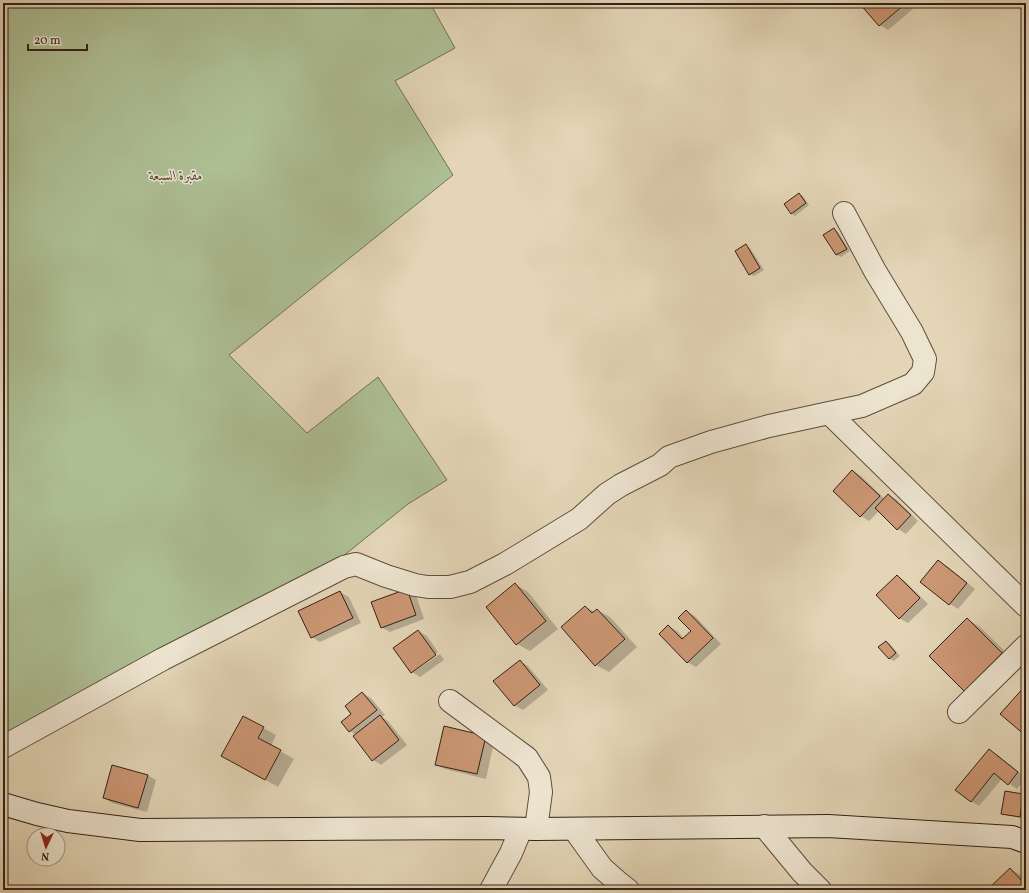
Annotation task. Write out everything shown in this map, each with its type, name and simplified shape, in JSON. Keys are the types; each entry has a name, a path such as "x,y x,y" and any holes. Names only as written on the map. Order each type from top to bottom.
{"street":[{"path":"3,747 163,659 344,567 356,564 386,576 415,585 450,587 470,582 505,564 579,519 607,494 660,465 669,457 711,442 769,426 862,406 914,384 923,372 925,359 912,332 875,271 844,213"},
{"path":"829,413 1026,606"},
{"path":"959,712 1026,646"},
{"path":"450,700 527,758 539,777 541,792 529,829 511,853 491,890"},
{"path":"3,804 68,821 140,830 574,829 828,826 1012,837 1026,842"},
{"path":"764,826 802,872 820,890"},
{"path":"574,829 602,868 628,890"}],"green space":[{"name":"مقبرة السبعة","path":"3,3 430,3 455,48 395,81 453,175 229,355 307,433 378,377 447,480 408,504 342,557 3,738"}],"building":[{"path":"859,3 905,3 905,4 879,26"},
{"path":"799,193 806,203 791,214 784,204"},
{"path":"834,228 847,249 836,255 823,235"},
{"path":"746,244 760,268 749,275 735,251"},
{"path":"852,470 880,496 860,517 833,491"},
{"path":"888,494 911,515 897,530 875,508"},
{"path":"938,560 967,583 949,605 920,582"},
{"path":"897,575 920,598 899,619 876,595"},
{"path":"515,583 546,621 516,645 486,607"},
{"path":"407,589 416,615 381,628 371,602"},
{"path":"340,591 353,618 311,638 298,611"},
{"path":"585,606 592,613 597,609 625,639 595,666 561,627"},
{"path":"686,610 713,638 687,663 659,634 668,625 682,639 691,631 678,618"},
{"path":"967,618 1002,653 964,691 929,656"},
{"path":"418,630 436,655 411,673 393,648"},
{"path":"886,641 896,653 889,659 878,647"},
{"path":"520,660 540,685 514,706 493,681"},
{"path":"1026,685 1026,736 1000,714"},
{"path":"362,692 377,710 349,732 341,722 351,714 345,706"},
{"path":"380,715 399,740 372,761 353,736"},
{"path":"243,716 264,727 258,738 281,750 265,780 221,756"},
{"path":"444,726 486,736 477,774 435,765"},
{"path":"989,749 1018,772 1008,785 994,773 971,802 955,790"},
{"path":"112,765 148,775 138,808 103,798"},
{"path":"1005,791 1023,794 1020,817 1001,814"},
{"path":"1010,868 1021,880 1026,876 1026,890 987,890"}]}
